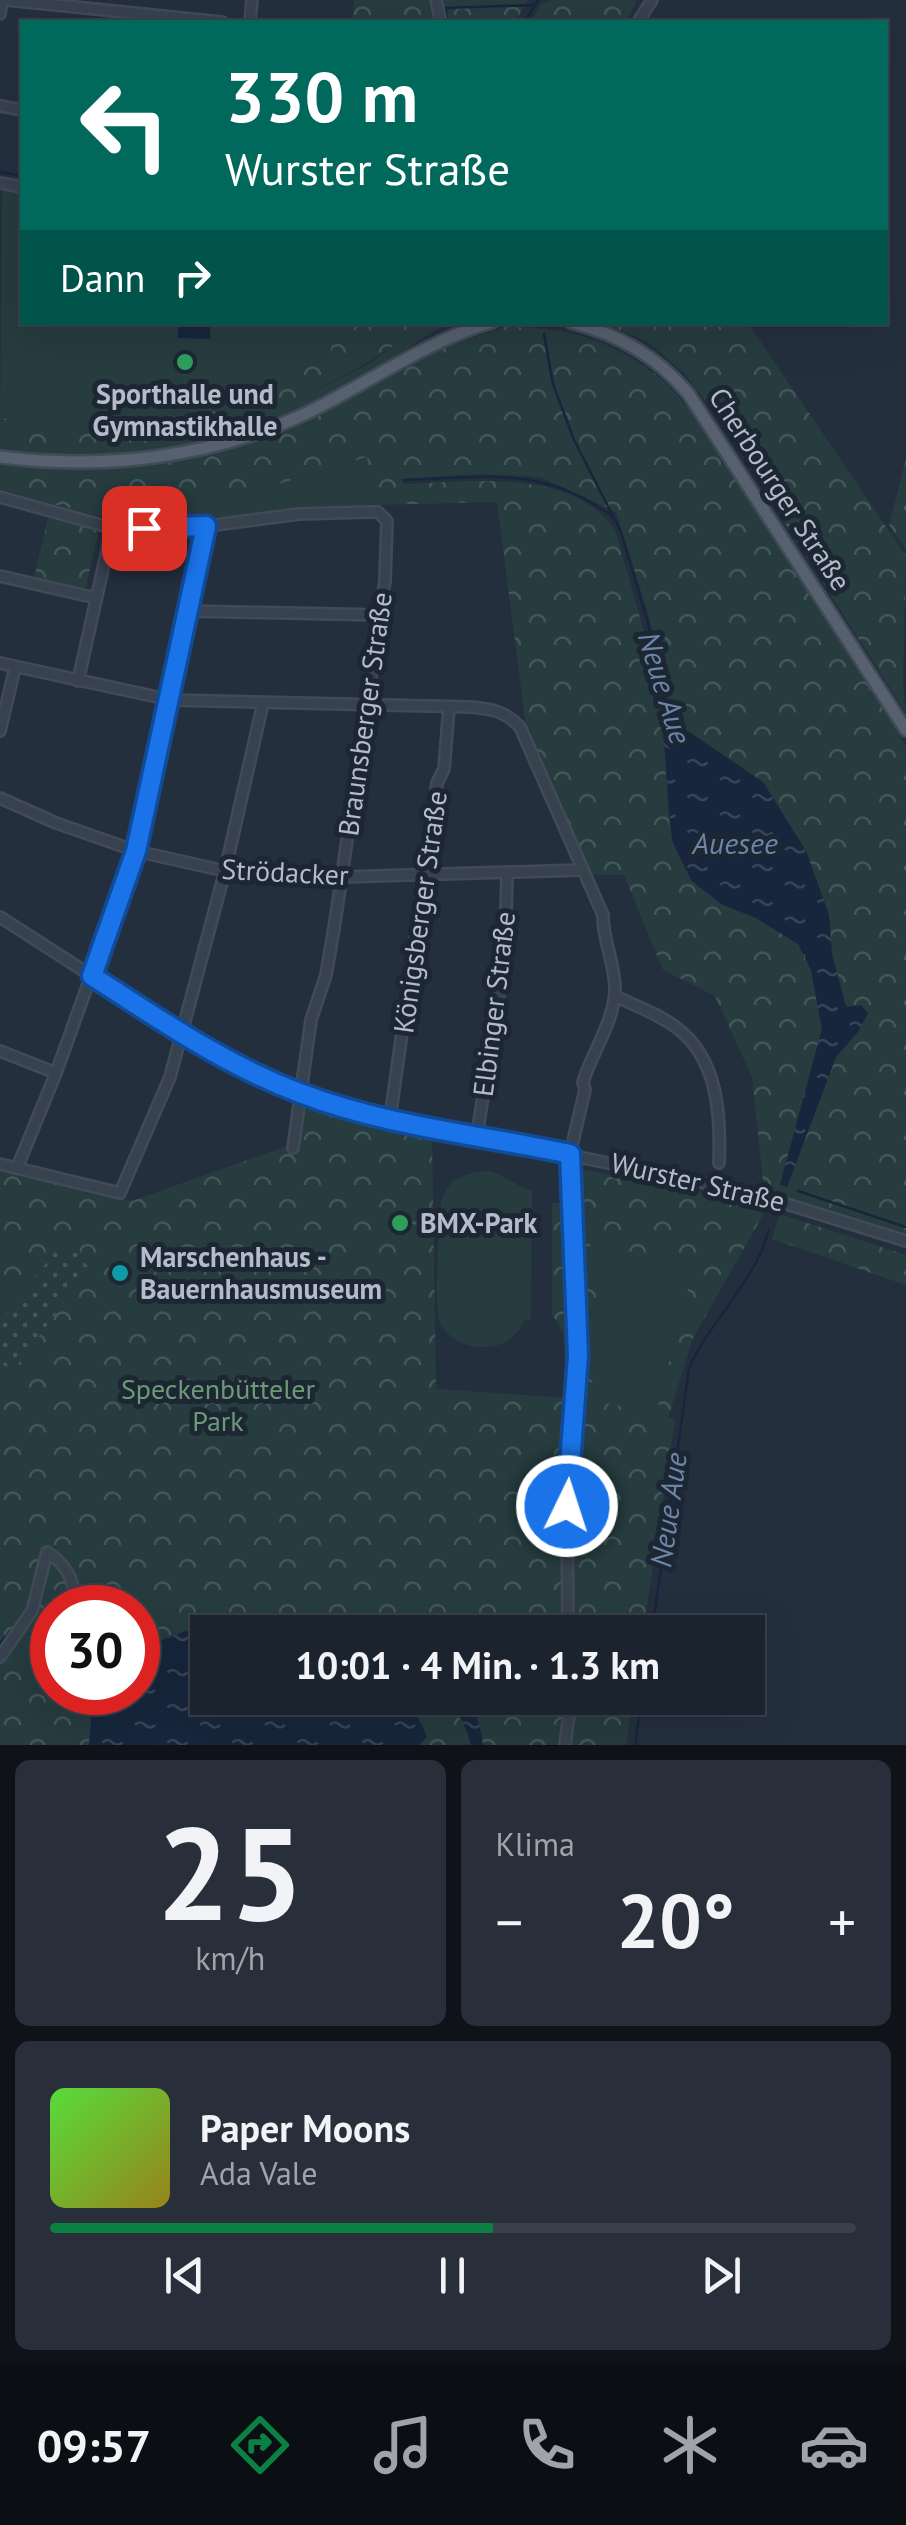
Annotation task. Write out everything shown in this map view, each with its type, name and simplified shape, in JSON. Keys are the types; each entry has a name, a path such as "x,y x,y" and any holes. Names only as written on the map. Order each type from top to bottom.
{"main road":[{"name":"Cherbourger Straße","path":"579,325 644,351 688,393 906,730"},
{"path":"0,457 86,462 131,460 222,444 308,412 475,326"}],"street":[{"path":"0,14 4,0 186,20"},
{"path":"138,14 140,0"},
{"path":"0,497 112,528 206,526 136,851 17,1168"},
{"name":"Braunsberger Straße","path":"206,526 299,514 378,512 386,521 388,545 380,615 341,877 326,975 311,1020 292,1148"},
{"path":"78,681 112,528"},
{"path":"0,576 96,598"},
{"path":"189,611 380,615"},
{"path":"0,663 171,700 495,709 510,716 520,728 603,915 614,968 615,996 583,1082 586,1090 570,1154 578,1355 567,1506 568,1615"},
{"path":"0,731 15,668"},
{"path":"0,1164 120,1194 170,1077 225,871 263,702"},
{"name":"Königsberger Straße","path":"390,1118 436,783 444,769 449,707"},
{"name":"Strödacker","path":"0,798 136,851 225,871 341,877 582,870"},
{"name":"Elbinger Straße","path":"477,1135 505,956 506,872"},
{"name":"Wurster Straße","path":"0,917 182,1034 236,1065 302,1094 390,1118 768,1198 906,1240"},
{"path":"615,996 666,1020 699,1050 715,1093 719,1163"},
{"path":"0,1051 56,1072"},
{"path":"39,1585 47,1552 68,1571 72,1585"},
{"path":"0,1657 30,1614"},
{"path":"564,1745 568,1715"}],"green space":[{"path":"354,0 433,0 437,20 352,20"},
{"path":"441,0 528,0 516,20 446,20"},
{"path":"552,0 637,0 627,20 531,20 541,4"},
{"path":"2,186 20,189 20,325 332,325 332,355 277,355 275,386 157,419 110,417 76,427 0,418"},
{"path":"332,325 420,325 350,372 263,412 217,427 126,446 84,448 0,439 0,418 76,427 110,417 157,419 275,386 276,355 331,354"},
{"path":"420,325 446,325 351,386 238,434 160,450 120,453 0,451 0,439 73,448 119,446 190,434 297,398 361,368"},
{"path":"606,325 749,325 906,556 906,713 716,415 684,373 647,341"},
{"path":"505,327 566,332 601,343 655,374 684,402 854,658 906,747 906,1237 772,1192 763,1181 752,1077 715,996 663,970 624,875 589,875 526,726 497,502 374,505 367,457 249,493 67,508 0,489 0,464 72,469 145,466 252,443 305,422 441,349","holes":["482,474 540,477 616,512 648,613 673,721 763,782 806,851 829,915 832,954 846,1007 858,1032 836,1057 787,1187 780,1184 822,1029 811,970 798,944 756,918 721,904 692,881 679,857 668,812 663,723 655,670 615,530 596,510 573,496 546,487 487,481 403,484 401,479"]},
{"path":"368,457 374,505 309,507 259,516 114,520 67,508 249,493"},
{"path":"906,459 906,549 889,525"},
{"path":"48,518 99,530 85,590 34,578"},
{"name":"Speckenbütteler Park","path":"297,1104 347,1120 432,1138 436,1389 568,1398 563,1332 552,1314 552,1203 560,1203 560,1165 768,1206 693,1338 668,1418 675,1420 646,1615 190,1615 190,1715 630,1715 626,1745 0,1745 0,1170 132,1201 290,1145","holes":["591,1243 675,1261 671,1280 689,1285 656,1413 588,1400 598,1356 584,1353 589,1314 591,1308 595,1309 598,1295 590,1283 583,1281"]},
{"path":"489,1171 532,1190 531,1320 524,1321 504,1343 480,1347 453,1338 440,1322 438,1246 441,1202 448,1187 465,1175"},
{"path":"691,1211 671,1279 689,1285 656,1414 587,1401 597,1357 584,1354 591,1308 595,1309 583,1281 590,1242"},
{"path":"780,1214 906,1255 906,1285 772,1239"},
{"path":"60,1245 66,1249 78,1245 90,1268 12,1372 0,1362 0,1323"}],"water":[{"path":"178,325 210,325 210,339 178,338"},
{"name":"Auesee","path":"673,721 763,782 806,851 829,915 832,954 846,1007 861,1005 868,1013 858,1032 836,1057 787,1187 780,1185 822,1029 811,970 798,944 756,918 721,904 692,881 672,840 663,723"},
{"path":"190,1632 190,1715 417,1715 427,1737 419,1745 89,1745 91,1715 160,1715 160,1641"},
{"path":"475,1715 483,1745 471,1745 458,1716"}],"waterway":[{"name":"Neue Aue","path":"526,20 538,0"},
{"path":"448,20 445,8 534,5"},
{"path":"0,172 20,176"},
{"name":"Neue Aue","path":"544,334 553,384 574,440 621,532 648,623 669,722"},
{"path":"404,480 488,477 538,482 587,500 613,517"},
{"path":"798,1191 906,1227"},
{"name":"Neue Aue","path":"654,1615 689,1368 754,1267 769,1230"},
{"path":"0,1643 16,1626"},
{"name":"Neue Aue","path":"635,1745 639,1715"}],"place":[{"name":"Sporthalle und Gymnastikhalle","path":"185,362"},
{"name":"BMX-Park","path":"400,1223"},
{"name":"Marschenhaus - Bauernhausmuseum","path":"120,1273"}],"route":[{"path":"144,528 206,526 136,851 92,976 236,1065 302,1094 390,1118 570,1154 578,1355 567,1506"}]}
